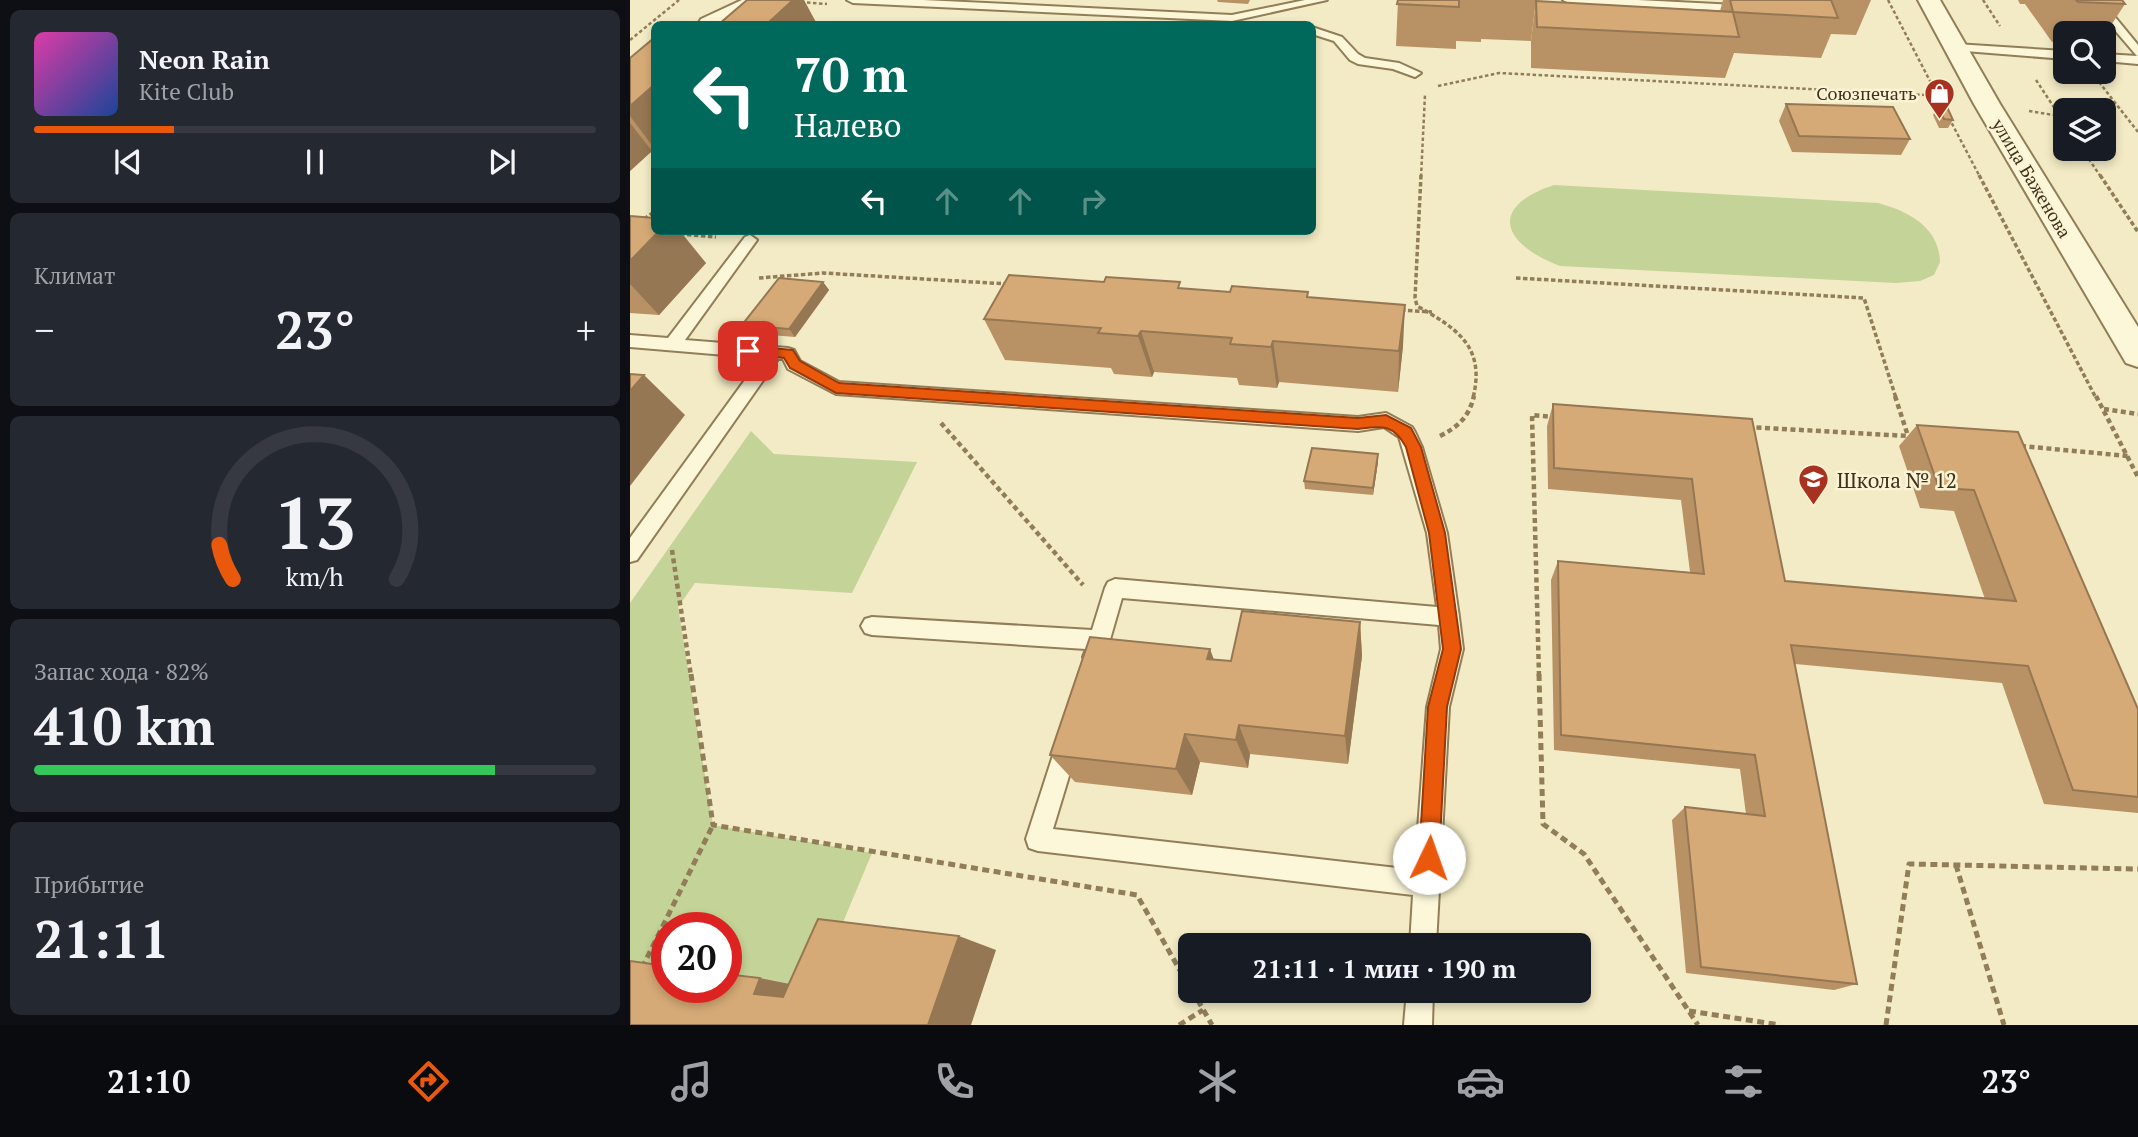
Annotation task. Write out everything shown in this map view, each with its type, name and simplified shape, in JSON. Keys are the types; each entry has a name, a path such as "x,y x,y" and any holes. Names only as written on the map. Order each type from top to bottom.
{"street":[{"path":"715,21 760,0"},
{"name":"улица Баженова","path":"1929,0 1987,104 2138,355"}],"lane":[{"path":"853,0 1252,21"},
{"path":"1109,13 1116,0"},
{"path":"1232,18 1275,5 1321,0"},
{"path":"1569,0 1756,9 1765,7 1767,0"},
{"path":"2095,0 2138,53"},
{"path":"1316,31 1338,39 1354,57 1362,61 1395,66 1415,73"},
{"path":"1956,48 2053,54"},
{"path":"2116,59 2138,60"},
{"path":"672,345 750,240"},
{"path":"630,341 788,354 794,365 836,388 1358,424 1386,420 1406,432 1413,447 1437,533 1452,649 1438,707 1424,933"},
{"path":"630,554 773,353"},
{"path":"1087,680 1115,588 1449,617"},
{"path":"872,626 1098,640"},
{"path":"1074,720 1038,839 1428,884"},
{"path":"1418,1025 1419,1003"}],"path":[{"path":"653,21 678,0"},
{"path":"1888,0 2138,477"},
{"path":"630,40 651,22"},
{"path":"1415,73 1426,88 1415,298 1417,306 1447,320 1467,344 1475,384 1469,415 1461,426 1435,438 1418,464"},
{"path":"1426,88 1499,73 1936,95 2053,115"},
{"path":"2101,84 2138,132"},
{"path":"2090,161 2138,232"},
{"path":"638,222 651,214"},
{"path":"690,235 750,240"},
{"path":"720,280 823,274 1021,285"},
{"path":"1516,278 1864,298 1908,436"},
{"path":"1390,309 1432,312"},
{"path":"916,394 1083,585 1115,588"},
{"path":"2104,409 2138,414"},
{"path":"1560,417 1532,415 1543,824 1584,854 1698,1025"},
{"path":"1741,427 1921,437"},
{"path":"2016,445 2128,456"},
{"path":"636,980 713,825 678,607 666,504"},
{"path":"713,825 1137,895 1178,966"},
{"path":"1886,1025 1909,864 2138,869"},
{"path":"1956,865 2004,1025"},
{"path":"1199,1003 1212,1025"},
{"path":"1179,1025 1203,1010"},
{"path":"1688,1011 1780,1025"}],"green space":[{"path":"1554,185 1878,203 1920,222 1934,239 1940,262 1934,275 1920,281 1896,283 1560,266 1526,248 1510,226 1511,215 1518,204 1532,194"},
{"path":"751,431 774,454 917,462 852,593 695,583 678,607 713,825 872,853 815,989 742,979 742,912 651,912 651,1003 630,1025 630,603"}],"building":[{"path":"747,0 793,0 770,21 722,21"},
{"path":"1398,0 1459,0 1459,7 1397,4"},
{"path":"1730,0 1831,0 1838,18 1733,12"},
{"path":"2076,0 2122,0 2125,4 2078,2"},
{"path":"1536,1 1733,12 1739,37 1537,27"},
{"path":"651,40 651,88 630,106 630,58"},
{"path":"1786,104 1893,107 1910,139 1799,136"},
{"path":"1938,106 1947,107 1953,120 1944,119"},
{"path":"630,216 651,218 651,235 655,235 630,261"},
{"path":"1009,275 1104,282 1106,277 1180,282 1178,288 1230,292 1232,286 1308,292 1307,297 1405,305 1399,351 1273,341 1271,347 1230,344 1232,338 1141,331 1138,336 1098,333 1101,328 984,319"},
{"path":"779,278 823,282 789,329 742,325"},
{"path":"630,374 644,375 630,391"},
{"path":"1553,404 1752,419 1785,581 2016,601 1974,490 1939,488 1917,425 2018,432 2138,709 2138,797 2073,790 2028,666 1791,645 1857,984 1701,967 1685,807 1765,816 1755,755 1561,735 1558,561 1704,574 1692,479 1554,468"},
{"path":"1312,448 1378,454 1373,488 1304,481"},
{"path":"1242,611 1360,622 1345,736 1239,725 1236,740 1185,734 1176,769 1050,755 1090,637 1210,649 1207,659 1231,661"},
{"path":"818,919 959,936 928,1025 630,1025 630,961 651,964 651,1003 742,1003 742,976 760,978 754,994 783,997"}],"place":[{"name":"Союзпечать","path":"1940,120"},
{"name":"Школа № 12","path":"1814,507"}],"route":[{"path":"748,351 788,354 794,365 836,388 1358,424 1386,420 1406,432 1413,447 1437,533 1452,649 1438,707 1429,858"}]}
